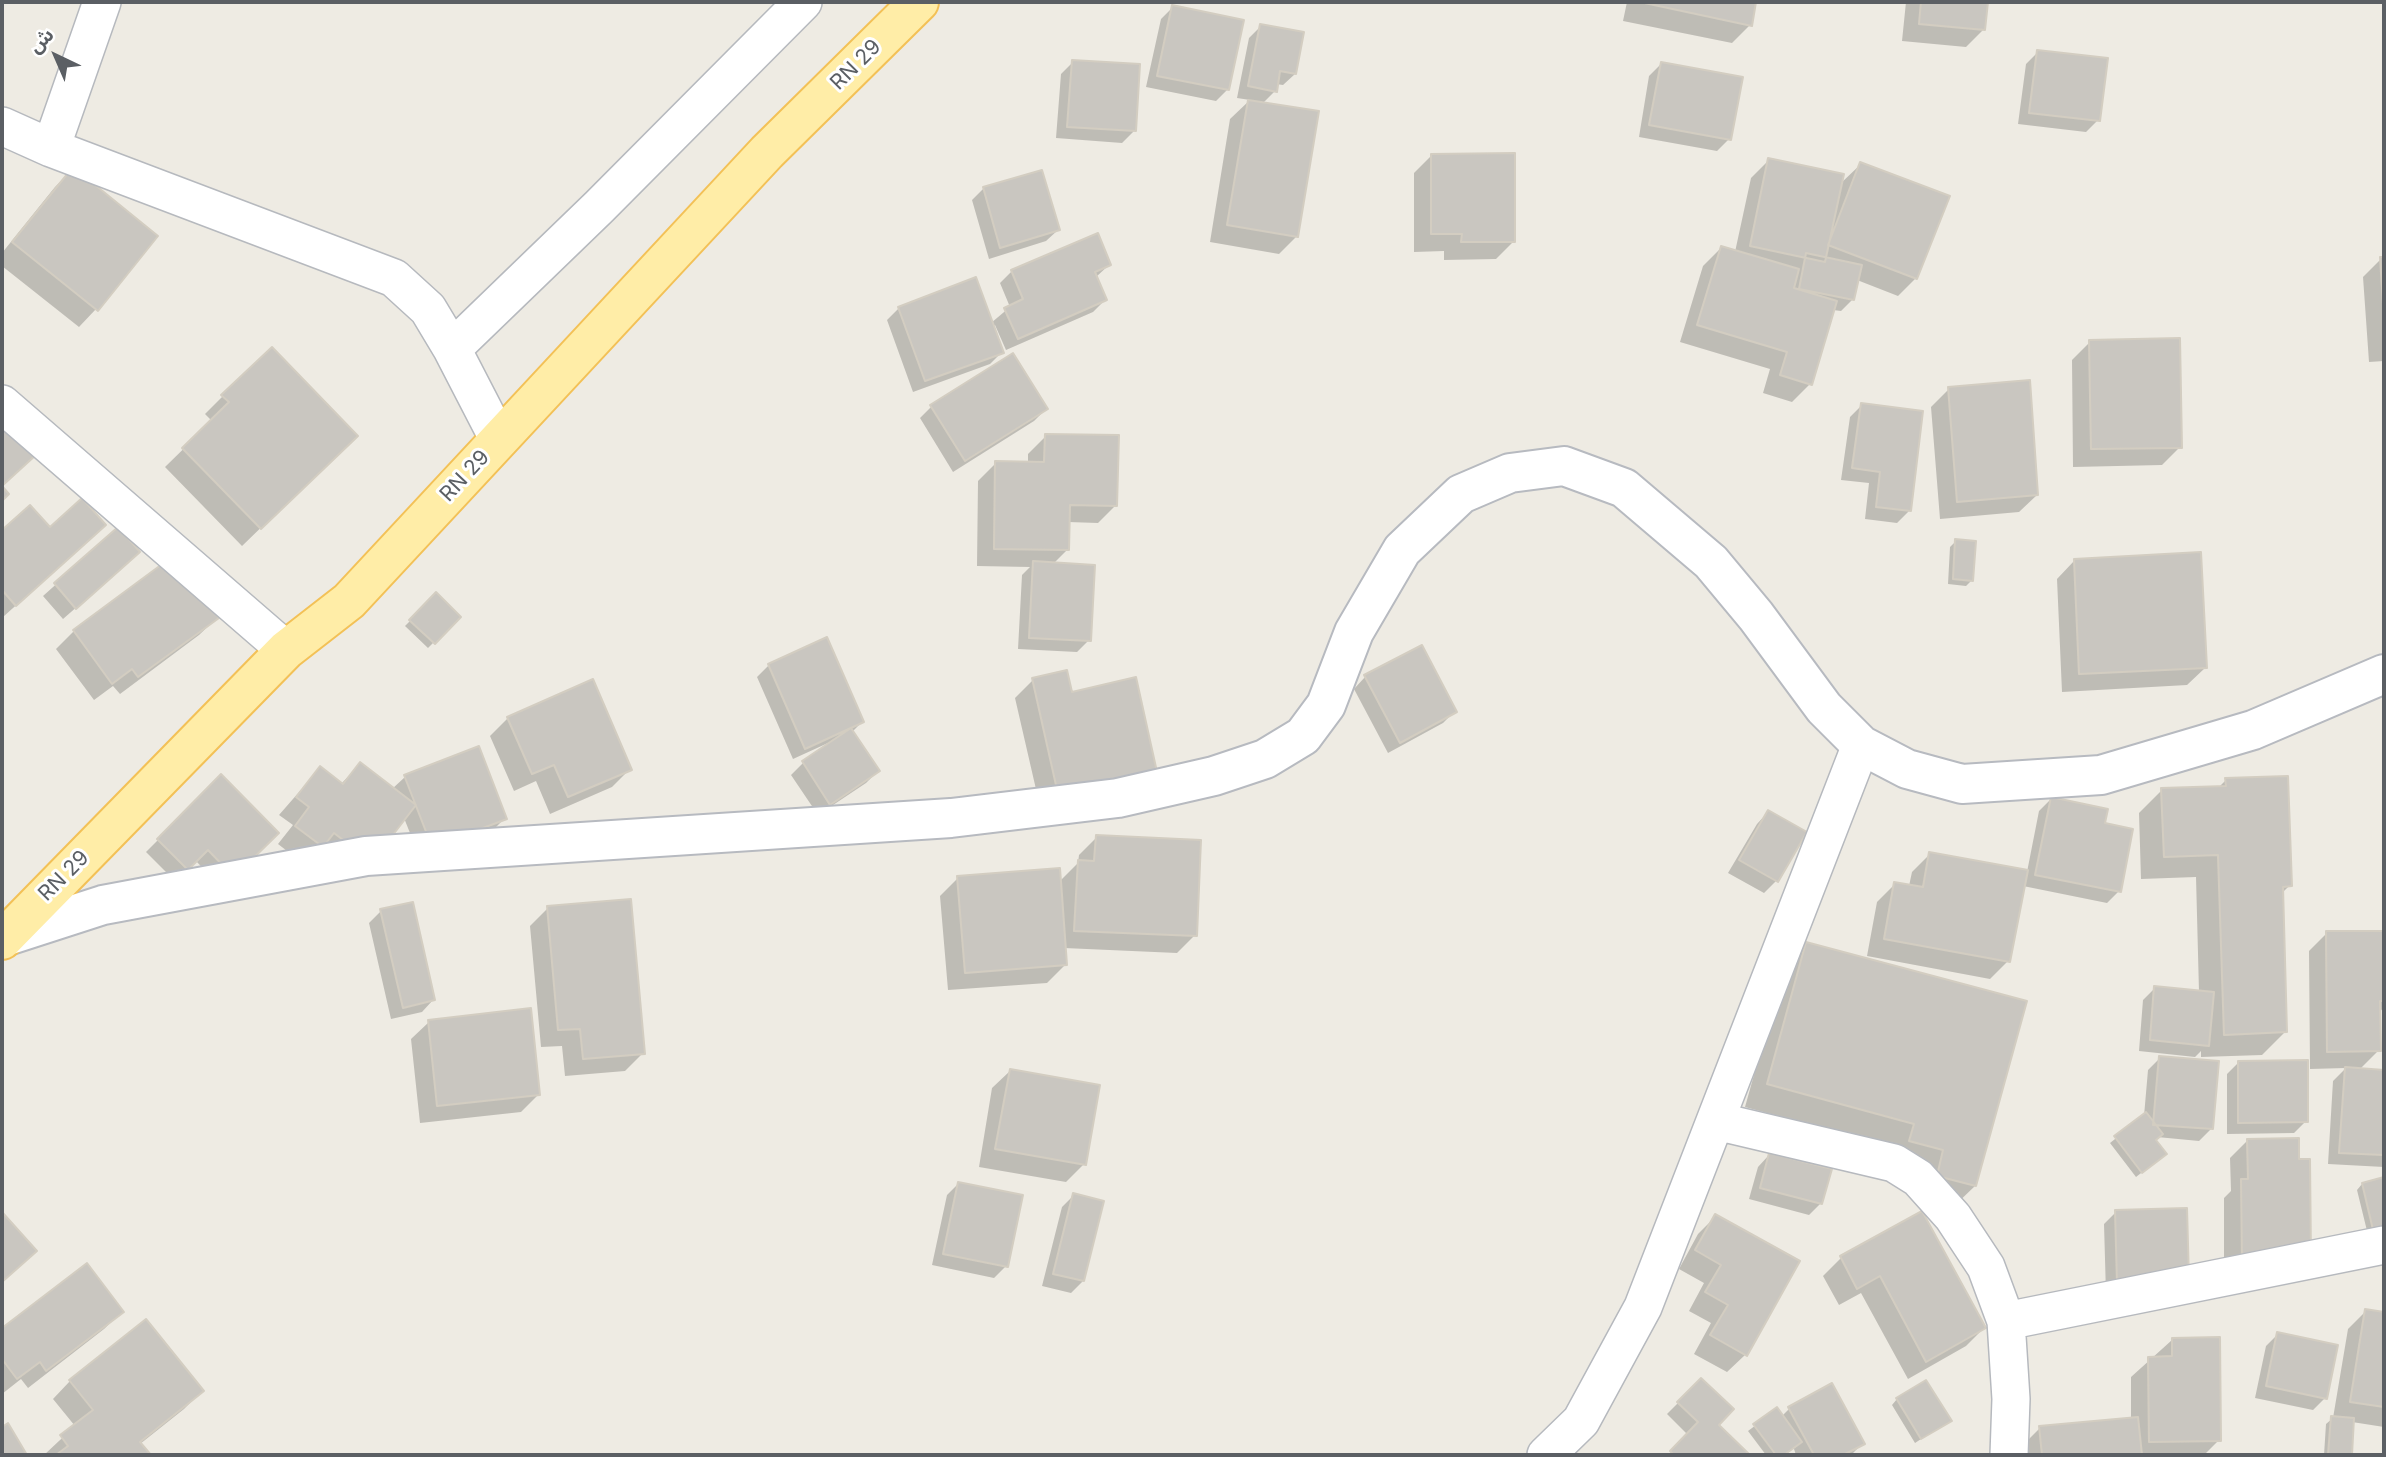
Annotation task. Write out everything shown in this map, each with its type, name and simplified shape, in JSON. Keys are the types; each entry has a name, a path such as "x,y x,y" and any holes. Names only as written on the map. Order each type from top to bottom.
{"main road":[{"name":"RN 29","path":"3,939 286,650 349,601 767,152 919,2"},
{"path":"3,939 103,905 366,856 951,818 1118,798 1214,776 1265,759 1303,736 1326,705 1354,632 1402,550 1461,494 1510,473 1564,466 1624,488 1711,562 1756,616 1824,708 1861,745 1907,769 1962,784 2101,775 2253,730 2384,674"}],"street":[{"path":"51,148 102,2"},
{"path":"453,349 803,2"},
{"path":"2,126 51,148 394,278 428,309 453,349 499,440"},
{"path":"2,404 286,650"},
{"path":"1546,1455 1581,1421 1643,1307 1861,745"},
{"path":"1716,1121 1894,1163 1918,1178 1953,1217 1986,1267 2006,1321 2011,1399 2009,1455"},
{"path":"2006,1321 2384,1245"}],"building":[{"path":"1640,2 1756,2 1752,26"},
{"path":"1921,2 1988,2 1985,30 1919,24"},
{"path":"1172,5 1244,20 1229,90 1157,76"},
{"path":"1260,24 1304,32 1296,74 1280,71 1277,92 1248,86"},
{"path":"2037,50 2108,58 2100,121 2029,113"},
{"path":"1072,60 1140,64 1136,131 1067,127"},
{"path":"1661,62 1743,77 1731,140 1649,125"},
{"path":"1248,100 1319,111 1298,237 1227,225"},
{"path":"1515,153 1515,242 1461,242 1462,234 1431,234 1431,154"},
{"path":"1768,158 1844,174 1825,262 1750,246"},
{"path":"1860,162 1950,196 1917,279 1828,245"},
{"path":"73,167 158,236 98,311 12,242"},
{"path":"1042,170 1060,230 1000,248 983,187"},
{"path":"1098,233 1111,265 1095,272 1107,300 1018,339 1004,308 1023,299 1011,270"},
{"path":"1721,246 1799,269 1794,288 1837,301 1812,385 1780,375 1787,352 1697,325"},
{"path":"1806,253 1862,265 1854,300 1799,289"},
{"path":"2380,257 2384,257 2384,319"},
{"path":"976,277 1004,353 925,381 898,307"},
{"path":"2180,338 2182,448 2091,449 2089,340"},
{"path":"272,347 358,436 261,529 182,448 229,402 221,395"},
{"path":"1013,353 1048,409 965,461 930,405"},
{"path":"2030,380 2038,495 1957,502 1948,387"},
{"path":"1861,403 1923,411 1911,511 1876,507 1880,472 1852,468"},
{"path":"2,415 37,454 2,486"},
{"path":"1045,434 1119,435 1117,506 1070,505 1069,550 994,549 995,461 1044,462"},
{"path":"2,486 9,494 2,501"},
{"path":"82,498 106,525 16,606 2,590 2,530 30,505 50,527"},
{"path":"118,527 140,552 76,609 54,583"},
{"path":"1955,539 1976,541 1973,581 1953,579"},
{"path":"2201,552 2207,668 2079,674 2074,559"},
{"path":"173,556 219,618 138,677 132,669 112,684 73,630"},
{"path":"1033,561 1095,565 1091,641 1029,638"},
{"path":"436,592 461,617 435,644 409,620"},
{"path":"827,637 864,722 805,749 768,664"},
{"path":"1422,645 1457,712 1400,743 1364,675"},
{"path":"1067,670 1072,692 1136,677 1157,772 1058,794 1032,678"},
{"path":"593,679 632,770 568,797 554,765 532,774 507,717"},
{"path":"851,728 880,771 830,805 802,761"},
{"path":"479,746 507,819 432,847 404,775"},
{"path":"360,762 416,805 372,862 334,833 323,847 295,826 309,807 296,797 320,766 343,784"},
{"path":"221,774 279,833 234,877 208,850 188,870 157,839"},
{"path":"2288,776 2292,886 2283,887 2287,1032 2224,1035 2218,855 2164,857 2161,788 2226,786 2225,778"},
{"path":"2051,797 2108,809 2105,823 2133,829 2121,892 2035,875"},
{"path":"1768,810 1807,832 1778,882 1739,860"},
{"path":"1096,835 1201,840 1197,936 1074,931 1078,860 1094,861"},
{"path":"1929,852 2028,870 2010,962 1884,939 1894,882 1923,887"},
{"path":"1060,868 1067,965 965,973 957,876"},
{"path":"631,899 645,1054 583,1059 580,1029 558,1030 547,906"},
{"path":"413,902 435,1000 403,1008 380,909"},
{"path":"2326,931 2384,931 2384,1001 2380,1001 2381,1051 2327,1052"},
{"path":"1806,942 2027,1001 1976,1186 1937,1176 1943,1150 1909,1141 1914,1124 1767,1084"},
{"path":"2154,986 2214,992 2209,1046 2150,1040"},
{"path":"531,1008 540,1095 437,1106 428,1020"},
{"path":"2159,1056 2219,1061 2213,1129 2153,1125"},
{"path":"2308,1060 2308,1122 2238,1123 2238,1061"},
{"path":"2345,1067 2384,1070 2384,1155 2339,1153"},
{"path":"1010,1069 1100,1085 1086,1165 995,1149"},
{"path":"2146,1112 2163,1134 2156,1140 2167,1154 2142,1173 2114,1136"},
{"path":"2299,1138 2299,1159 2310,1159 2311,1260 2242,1261 2241,1179 2248,1179 2247,1139"},
{"path":"1769,1153 1832,1169 1822,1204 1760,1188"},
{"path":"2384,1177 2384,1232 2374,1234 2362,1183"},
{"path":"958,1182 1023,1195 1008,1267 943,1254"},
{"path":"1073,1193 1104,1201 1084,1281 1053,1274"},
{"path":"2187,1208 2189,1280 2117,1282 2115,1210"},
{"path":"1922,1211 1986,1328 1926,1362 1880,1276 1857,1289 1840,1256"},
{"path":"2,1212 37,1251 2,1282"},
{"path":"1715,1214 1800,1261 1747,1356 1710,1335 1728,1305 1705,1292 1721,1265 1695,1250"},
{"path":"87,1263 124,1312 46,1371 40,1362 17,1379 2,1359 2,1328"},
{"path":"2365,1309 2384,1312 2384,1407 2350,1402"},
{"path":"146,1319 204,1391 140,1442 151,1455 56,1455 68,1446 60,1435 93,1410 69,1380"},
{"path":"2277,1332 2338,1345 2327,1399 2266,1386"},
{"path":"2220,1337 2221,1441 2149,1442 2148,1357 2172,1356 2172,1338"},
{"path":"1701,1378 1734,1409 1719,1425 1750,1455 1674,1455 1670,1451 1698,1422 1677,1402"},
{"path":"1926,1380 1952,1421 1921,1439 1896,1398"},
{"path":"1832,1383 1865,1444 1843,1455 1814,1455 1788,1407"},
{"path":"1777,1407 1802,1442 1784,1455 1776,1455 1753,1424"},
{"path":"2331,1416 2354,1418 2352,1455 2328,1455"},
{"path":"2138,1417 2142,1455 2042,1455 2039,1426"},
{"path":"8,1423 27,1455 2,1455 2,1427"}]}
